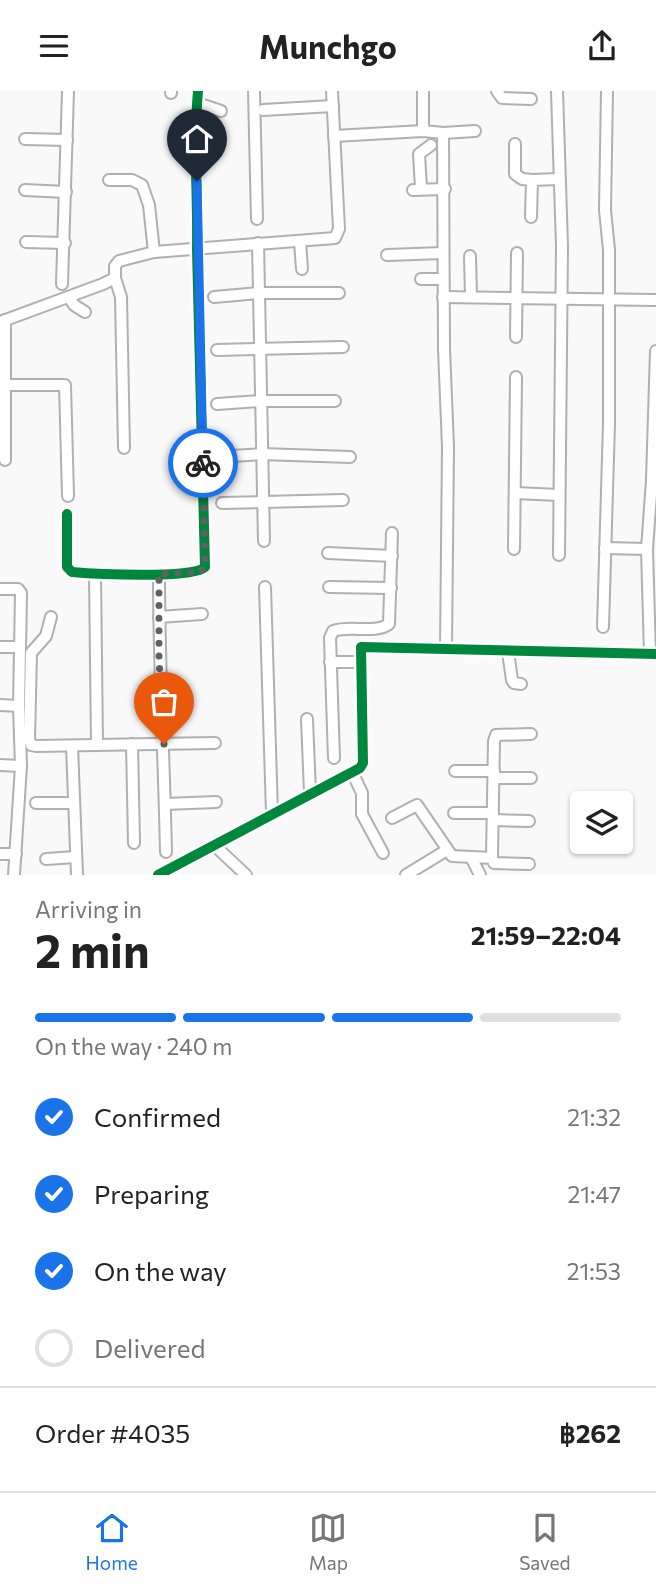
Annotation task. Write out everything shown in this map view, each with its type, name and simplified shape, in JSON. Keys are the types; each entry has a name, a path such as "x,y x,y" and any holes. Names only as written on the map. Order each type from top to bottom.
{"street":[{"path":"62,283 68,91"},
{"path":"67,513 69,570 72,572 159,574 200,572 205,567 195,147 198,91"},
{"path":"254,91 257,219"},
{"path":"124,448 121,297 115,278 115,267 119,261 154,252 335,238 339,234 332,91"},
{"path":"423,91 423,131"},
{"path":"497,91 502,98 531,99"},
{"path":"557,91 562,299 559,555"},
{"path":"603,628 610,250 606,210 607,91"},
{"path":"197,103 221,111"},
{"path":"263,110 333,106"},
{"path":"334,136 475,131"},
{"path":"443,133 443,297 448,447 446,649"},
{"path":"25,139 67,140"},
{"path":"516,144 515,174 522,179 559,179"},
{"path":"431,145 419,154 417,189 445,189"},
{"path":"109,180 132,180 142,185 149,205 154,252"},
{"path":"531,217 532,180"},
{"path":"24,190 66,192"},
{"path":"300,241 302,269"},
{"path":"26,242 65,243"},
{"path":"257,243 264,541"},
{"path":"387,255 443,253"},
{"path":"516,337 517,253"},
{"path":"470,256 471,297"},
{"path":"5,460 3,321 115,278"},
{"path":"421,279 443,279"},
{"path":"214,297 259,293 339,293"},
{"path":"69,297 74,305 85,312"},
{"path":"443,297 656,300"},
{"path":"217,350 343,347"},
{"path":"158,875 360,768 363,763 360,649 384,647 653,654 647,549 656,351"},
{"path":"514,549 516,377"},
{"path":"6,385 65,385 68,496"},
{"path":"217,404 335,401"},
{"path":"215,457 262,454 349,457"},
{"path":"515,493 559,495"},
{"path":"222,503 343,500"},
{"path":"334,758 330,638 333,631 341,628 382,628 389,624 392,533"},
{"path":"605,548 647,549"},
{"path":"328,552 392,556"},
{"path":"94,574 97,745"},
{"path":"159,574 166,852"},
{"path":"265,587 272,813"},
{"path":"329,587 391,588"},
{"path":"0,589 20,590 21,766 13,875"},
{"path":"159,617 202,614"},
{"path":"51,617 46,636 32,653 31,745 215,743"},
{"path":"373,628 384,647"},
{"path":"0,647 19,647"},
{"path":"508,652 512,680 520,684"},
{"path":"330,662 354,662"},
{"path":"0,705 19,705"},
{"path":"307,719 310,793"},
{"path":"529,864 510,869 494,863 492,858 496,735 531,734"},
{"path":"132,744 134,843"},
{"path":"72,745 77,875"},
{"path":"0,765 21,766"},
{"path":"455,771 531,778"},
{"path":"352,772 362,793 362,814 383,853"},
{"path":"165,804 216,802"},
{"path":"36,803 74,803"},
{"path":"392,818 417,806 452,856 492,858"},
{"path":"454,813 529,821"},
{"path":"214,845 239,873"},
{"path":"406,875 446,850"},
{"path":"0,854 16,854"},
{"path":"46,859 76,857"},
{"path":"471,857 480,875"}],"cycle path":[{"path":"67,514 67,567 72,572 164,574 197,571 205,567 197,249 198,91"},
{"path":"158,875 360,768 363,763 361,647 656,654"}],"way so far":[{"path":"164,744 159,660 159,574 204,570 203,463"}],"route":[{"path":"197,181 203,463"}]}
